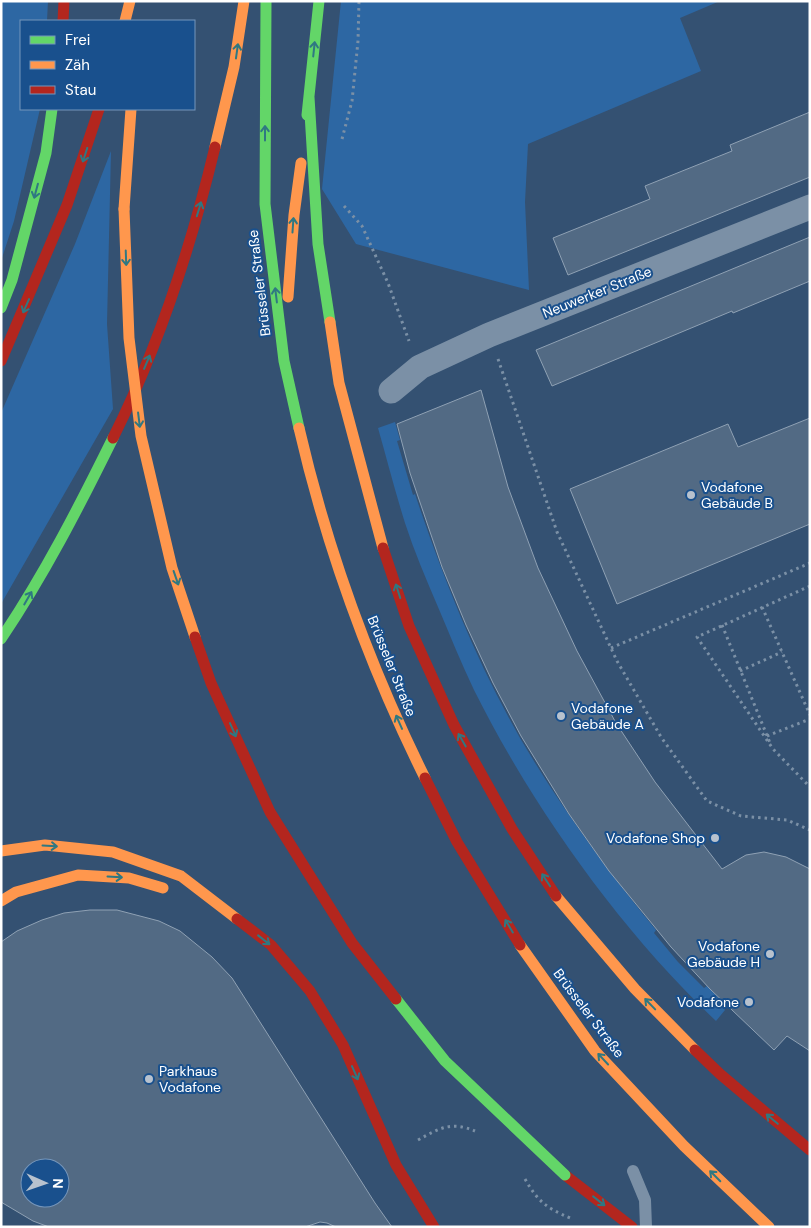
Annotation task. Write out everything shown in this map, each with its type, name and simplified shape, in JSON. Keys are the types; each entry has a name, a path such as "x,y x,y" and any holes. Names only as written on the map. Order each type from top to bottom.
{"highway":[{"path":"63,20 64,1"},
{"path":"125,20 130,1"},
{"path":"1,639 24,605 76,514 121,423 166,316 204,192 234,67 244,1"},
{"name":"Brüsseler Straße","path":"266,1 265,204 284,361 307,461 333,551 367,648 407,741 457,842 526,955 595,1051 684,1146 769,1227"},
{"path":"284,361 294,215 319,1"},
{"path":"309,97 318,244 339,383 379,535 409,626 454,725 512,829 561,903 635,989 684,1039 720,1074 810,1150"},
{"path":"1,308 12,280 46,153 52,110"},
{"path":"1,361 40,274 85,157 99,110"},
{"path":"131,110 124,209 129,338 141,436 172,568 211,683 270,812 352,943 445,1061 565,1175 632,1227"},
{"path":"1,851 45,845 113,852 181,876 271,945 310,991 343,1045 396,1165 434,1227"},
{"path":"1,901 16,892 78,875 129,878 174,892"},
{"path":"191,898 226,910"}],"street":[{"name":"Neuwerker Straße","path":"391,391 420,367 489,336 810,207"}],"lane":[{"path":"632,1171 645,1200 646,1227"}],"path":[{"path":"341,146 352,100 358,41 359,1"},
{"path":"341,202 362,226 388,283 420,367"},
{"path":"489,336 557,532 611,648 661,737 707,801 741,816 788,820 810,830"},
{"path":"611,648 809,565"},
{"path":"810,586 697,637 772,750 810,787"},
{"path":"762,607 810,715"},
{"path":"722,625 772,750"},
{"path":"740,671 782,652"},
{"path":"767,736 810,719"},
{"path":"418,1140 448,1126 464,1127 477,1132"},
{"path":"523,1176 535,1197 555,1211 576,1220"}],"shaded area":[{"path":"1,1 48,1 47,20 20,20 20,110 40,110 14,221 1,261"},
{"path":"341,1 720,1 680,18 701,71 528,144 525,202 529,290 356,244 322,189"},
{"path":"111,151 107,324 113,409 1,604 1,413 75,244"},
{"path":"395,422 400,440 397,441 413,495 415,494 437,557 462,619 504,709 567,813 619,884 656,930 654,933 678,962 704,988 707,986 724,1004 722,1007 725,1010 716,1021 646,947 581,866 523,779 497,734 460,659 420,565 405,523 378,428"}],"building":[{"path":"810,112 810,177 568,275 553,238 650,199 645,186 732,151 730,145"},
{"path":"810,237 810,281 733,313 732,311 552,386 536,350"},
{"name":"Vodafone Gebäude A","path":"481,390 508,487 538,568 577,651 616,723 655,782 722,869 746,855 764,852 786,857 810,869 810,1051 787,1036 774,1050 710,989 671,947 609,871 569,814 521,736 493,683 442,567 410,473 397,424"},
{"name":"Vodafone Gebäude B","path":"810,418 810,524 617,604 570,489 728,424 738,447"},
{"name":"Parkhaus Vodafone","path":"90,910 117,910 159,921 180,931 212,957 232,978 392,1227 336,1227 320,1222 305,1227 49,1227 33,1221 1,1202 1,942 17,931 64,913"}],"traffic: fast":[{"path":"266,1 265,204 284,361 299,428"},
{"path":"307,115 319,1"},
{"path":"309,97 318,244 330,322"},
{"path":"1,308 12,280 46,153 52,110"},
{"path":"1,639 32,590 60,540 113,438"},
{"path":"396,999 445,1061 565,1175"}],"traffic: slow":[{"path":"125,20 130,1"},
{"path":"215,147 234,67 244,1"},
{"path":"124,209 131,110"},
{"path":"288,297 294,215 301,163"},
{"path":"124,209 129,338 141,436 172,568 195,637"},
{"path":"330,322 339,383 383,548"},
{"path":"299,428 323,518 352,607 386,694 425,778"},
{"path":"1,851 45,845 113,852 181,876 237,919"},
{"path":"1,901 16,892 78,875 129,878 163,888"},
{"path":"556,896 635,989 695,1050"},
{"path":"520,945 595,1051 684,1146 769,1227"}],"traffic: jam":[{"path":"63,20 64,1"},
{"path":"1,361 67,205 99,110"},
{"path":"113,438 145,368 172,296 206,184 215,147"},
{"path":"383,548 409,626 454,725 512,829 556,896"},
{"path":"195,637 211,683 270,812 352,943 396,999"},
{"path":"425,778 457,842 520,945"},
{"path":"237,919 271,945 310,991 343,1045 396,1165 434,1227"},
{"path":"695,1050 720,1074 810,1150"},
{"path":"565,1175 632,1227"}],"place":[{"name":"Vodafone Gebäude B","path":"691,495"},
{"name":"Vodafone Gebäude A","path":"561,716"},
{"name":"Vodafone Shop","path":"715,838"},
{"name":"Vodafone Gebäude H","path":"770,954"},
{"name":"Vodafone","path":"749,1002"},
{"name":"Parkhaus Vodafone","path":"149,1079"}]}
